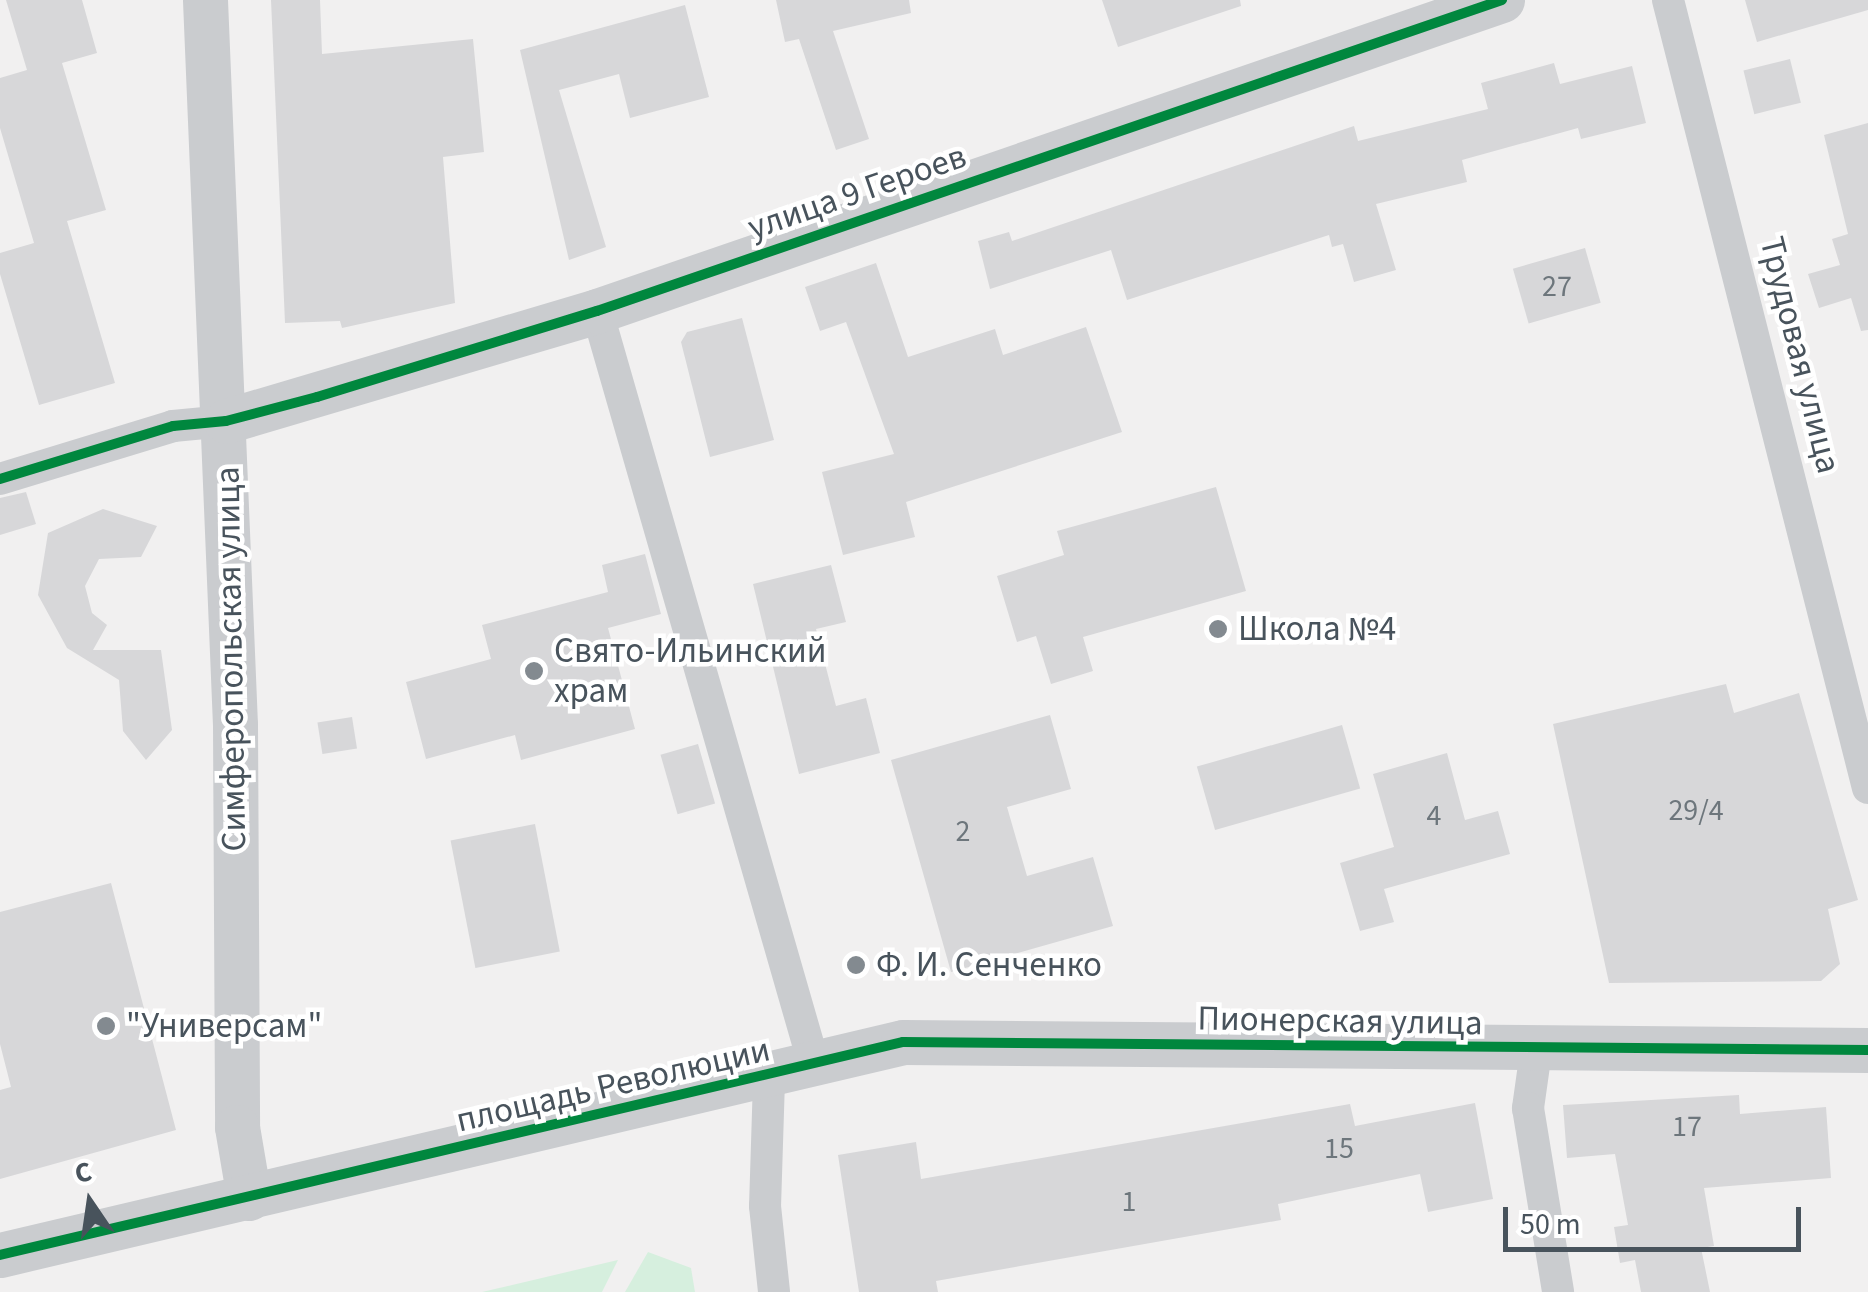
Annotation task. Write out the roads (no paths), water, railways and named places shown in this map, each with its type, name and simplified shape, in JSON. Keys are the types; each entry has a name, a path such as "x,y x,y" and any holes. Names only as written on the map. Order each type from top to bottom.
{"street":[{"name":"Симферопольская улица","path":"206,0 226,421 237,1127 249,1198"},
{"name":"улица 9 Героев","path":"226,421 597,311 1502,0"},
{"name":"Трудовая улица","path":"1668,0 1868,788"},
{"path":"597,311 813,1062"},
{"path":"0,480 172,426 226,421"},
{"name":"Пионерская улица","path":"813,1062 903,1042 1536,1051 1868,1050"},
{"path":"1536,1051 1528,1108 1558,1292"},
{"name":"площадь Революции","path":"0,1255 769,1080 813,1062"},
{"path":"769,1080 765,1206 774,1292"}],"place":[{"name":"Школа №4","path":"1218,629"},
{"name":"Свято-Ильинский храм","path":"534,671"},
{"name":"Ф. И. Сенченко","path":"856,965"},
{"name":"\"Универсам\"","path":"106,1026"}]}
